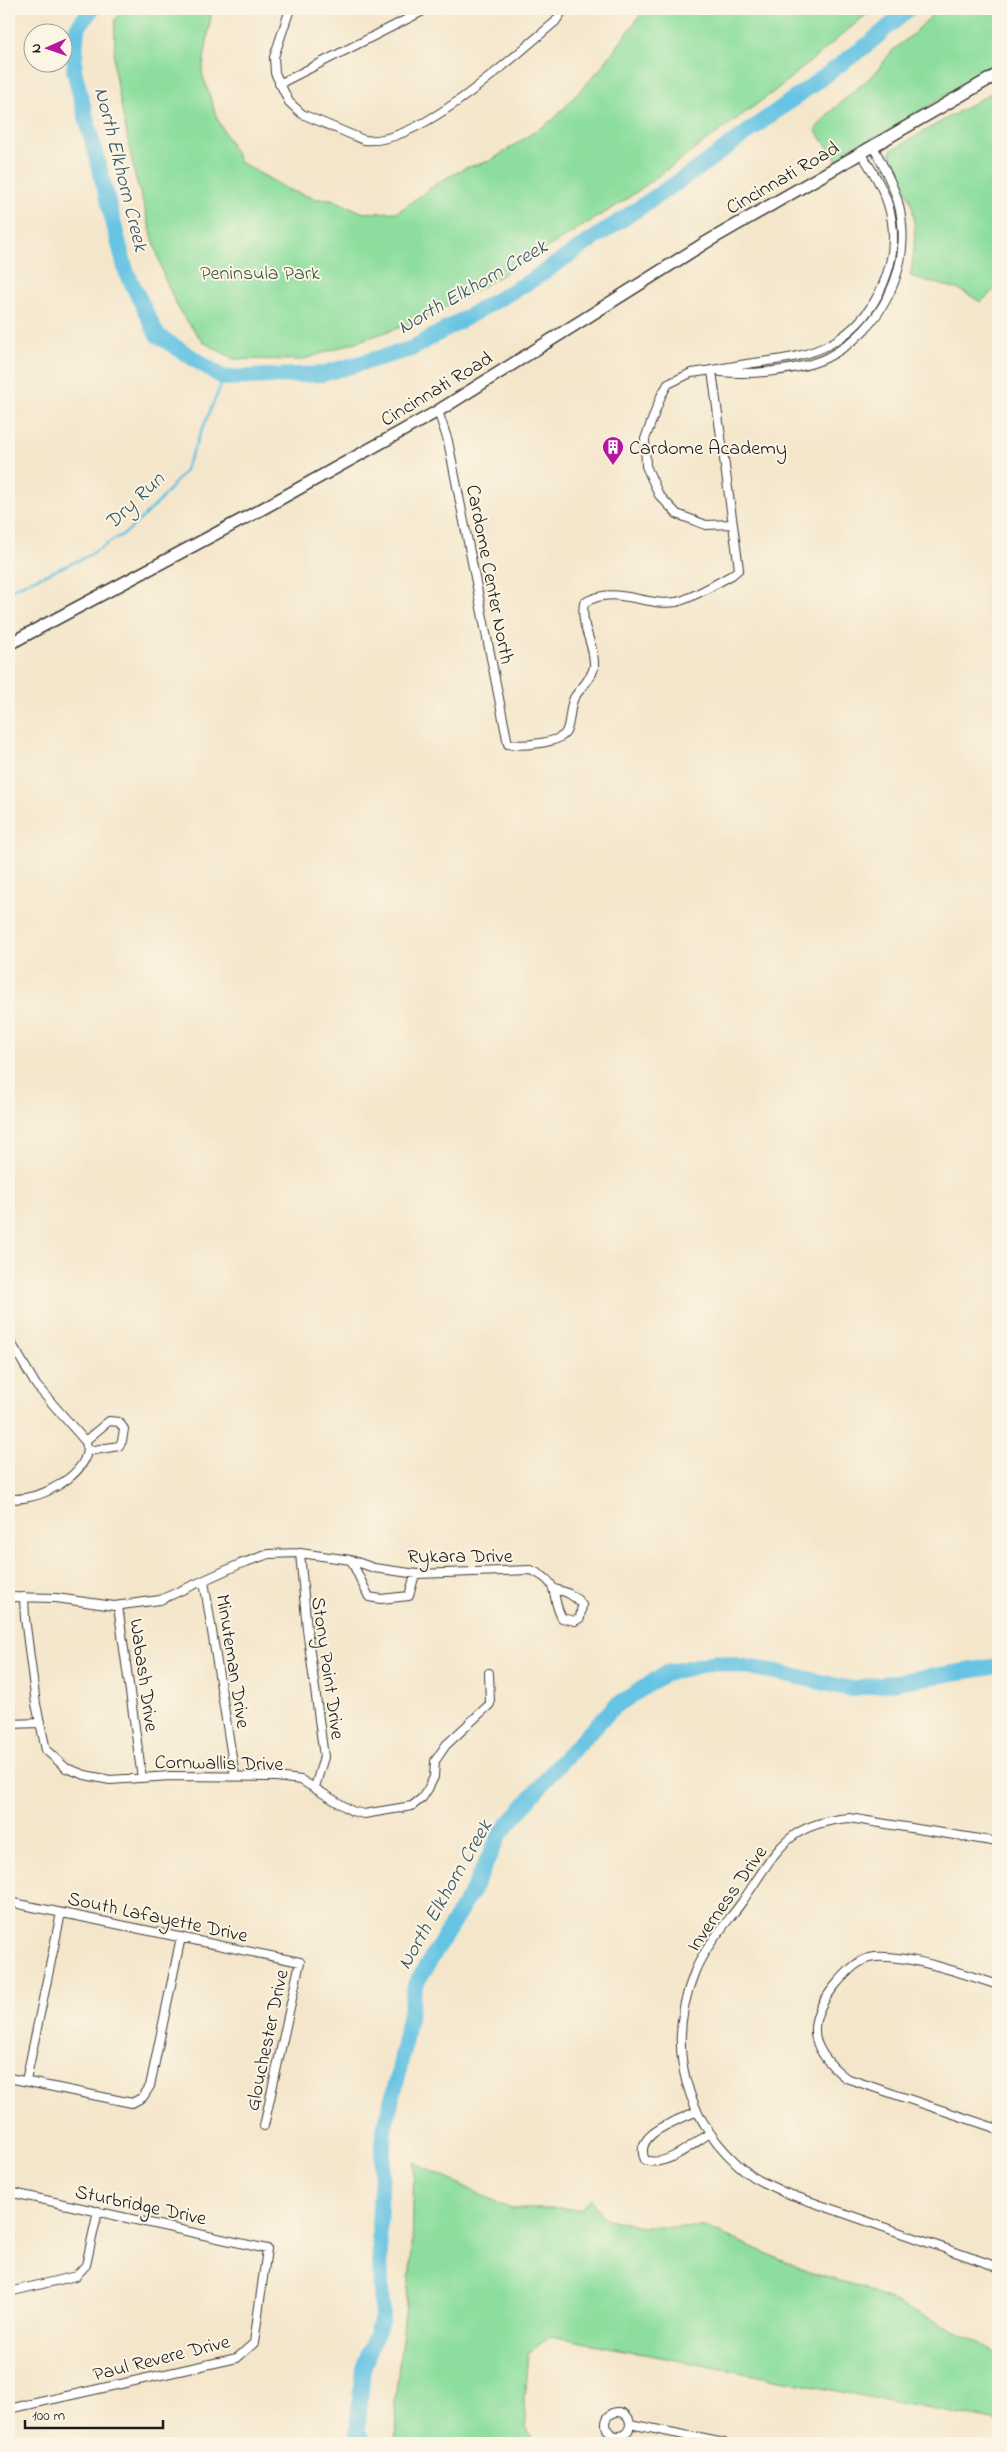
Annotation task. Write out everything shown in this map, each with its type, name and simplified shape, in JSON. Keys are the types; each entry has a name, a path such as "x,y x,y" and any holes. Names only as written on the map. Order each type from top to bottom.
{"main road":[{"name":"Cincinnati Road","path":"9,644 262,510 438,411 704,243 998,74"}],"street":[{"path":"290,9 274,56 279,84 289,102 302,114 364,140 375,142 394,137 456,104 555,22 564,9"},
{"path":"279,84 427,9"},
{"path":"712,371 748,373 786,369 825,358 850,342 871,323 883,308 897,278 902,232 898,202 873,146"},
{"path":"712,371 733,524 706,526 678,514 659,495 646,466 645,439 651,418 668,384 691,373 789,359 813,352 833,342 848,331 875,302 888,275 892,239 891,220 889,207 873,172 861,153"},
{"name":"Cardome Center North","path":"438,411 448,441 508,744 517,746 544,742 559,738 566,732 574,699 594,668 593,656 583,623 584,603 593,598 622,594 648,603 678,602 732,575 739,569 733,524"},
{"path":"9,1331 9,1340 36,1385 85,1441 88,1451 82,1464 61,1483 30,1497 9,1499"},
{"path":"85,1441 109,1421 121,1423 125,1431 122,1441 117,1447 88,1451"},
{"name":"Rykara Drive","path":"9,1598 24,1597 118,1606 160,1600 240,1564 269,1554 300,1553 351,1560 374,1568 415,1574 531,1570 544,1576 555,1589 562,1618 575,1621 580,1618 582,1605 578,1599 568,1593 555,1589"},
{"name":"Stony Point Drive","path":"300,1553 306,1629 324,1756 315,1787"},
{"path":"351,1560 369,1597 381,1599 409,1596 415,1574"},
{"name":"Minuteman Drive","path":"204,1581 235,1776"},
{"name":"Cornwallis Drive","path":"24,1597 25,1618 40,1723 46,1750 66,1768 110,1780 235,1776 301,1780 315,1787 339,1804 352,1811 364,1814 412,1806 422,1798 428,1788 434,1777 435,1761 446,1745 490,1704 488,1673"},
{"name":"Wabash Drive","path":"118,1606 142,1778"},
{"path":"9,1724 40,1723"},
{"name":"Inverness Drive","path":"998,1842 849,1818 815,1823 789,1838 768,1861 709,1945 696,1970 682,2020 680,2042 683,2071 697,2111 710,2133 750,2175 783,2192 998,2267"},
{"name":"South Lafayette Drive","path":"9,1902 300,1962"},
{"path":"26,2082 62,1913"},
{"path":"9,2078 132,2103 143,2097 150,2086 181,1937"},
{"path":"998,1985 945,1969 891,1958 874,1957 860,1961 851,1967 827,1995 817,2012 815,2032 819,2048 829,2065 846,2078 998,2129"},
{"name":"Glouchester Drive","path":"264,2126 300,1962"},
{"path":"697,2111 648,2136 642,2145 641,2153 645,2160 653,2163 663,2161 710,2133"},
{"name":"Sturbridge Drive","path":"9,2192 267,2248"},
{"path":"9,2292 76,2276 86,2265 98,2212"},
{"name":"Paul Revere Drive","path":"9,2409 237,2358 254,2343 267,2248"},
{"path":"630,2424 724,2443"}],"green space":[{"name":"Peninsula Park","path":"127,9 212,9 202,73 217,118 240,162 289,190 317,199 331,199 364,213 398,212 439,182 465,168 490,161 554,119 601,68 645,9 873,9 776,90 624,201 472,293 416,322 302,360 234,359 203,342 180,312 164,277 135,175 114,70 115,19"},
{"path":"938,9 998,9 998,64 838,161 815,130 830,112 875,73 893,50 912,35"},
{"path":"998,89 998,286 981,302 960,290 910,276 915,239 913,211 890,151"},
{"path":"414,2162 511,2209 580,2209 592,2199 603,2218 641,2227 706,2227 811,2273 858,2286 940,2323 998,2353 998,2422 551,2336 528,2353 524,2401 526,2427 536,2443 396,2443 395,2400 412,2253"}],"waterway":[{"name":"North Elkhorn Creek","path":"92,9 77,28 74,71 126,271 157,335 224,378 322,374 411,349 532,280 700,167 867,45 909,9"},
{"name":"Dry Run","path":"9,590 84,558 127,532 157,504 184,472 224,378"},
{"name":"North Elkhorn Creek","path":"365,2443 357,2433 363,2368 382,2319 379,2226 384,2129 398,2076 415,1985 473,1890 500,1834 559,1764 614,1707 666,1673 715,1662 777,1672 851,1689 998,1666"}],"place":[{"name":"Cardome Academy","path":"613,466"}]}
